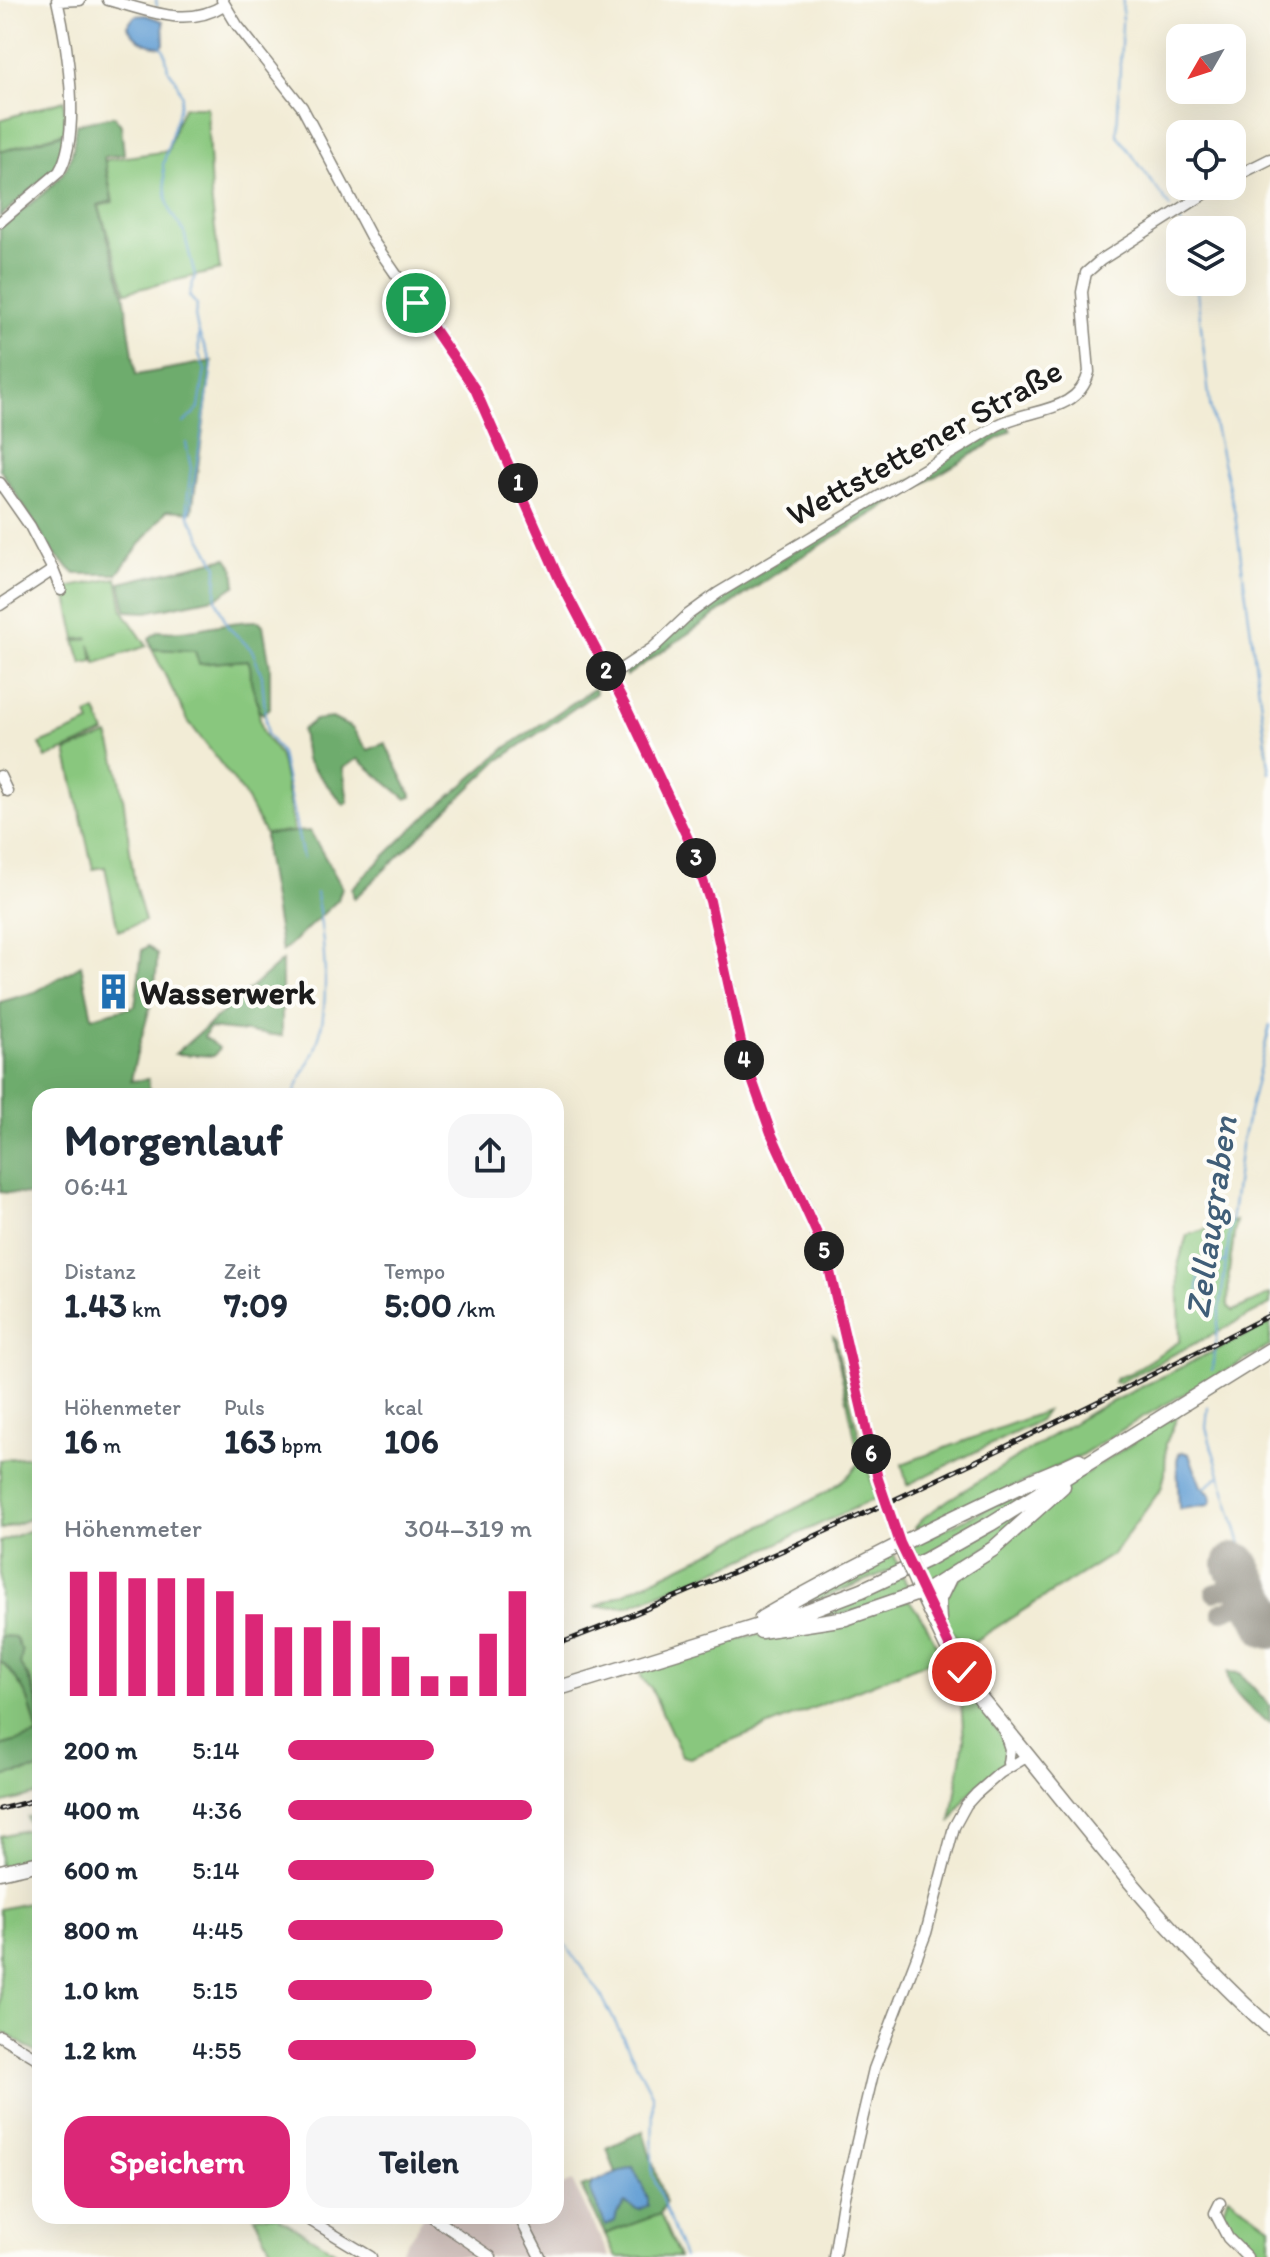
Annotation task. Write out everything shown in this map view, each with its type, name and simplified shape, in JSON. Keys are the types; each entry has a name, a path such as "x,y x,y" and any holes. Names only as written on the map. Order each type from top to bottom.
{"main road":[{"path":"564,1686 807,1611 926,1560 990,1524 1270,1350"},
{"path":"735,1633 901,1545 1147,1425"},
{"path":"735,1633 770,1631 846,1618 949,1578 993,1549 1063,1486 1114,1446"},
{"path":"901,1545 962,1672 994,1714 1017,1759 1037,1766 1192,1952 1270,2028"},
{"path":"941,1633 938,1601 949,1578"},
{"path":"0,1872 32,1865"}],"street":[{"path":"0,222 59,172 65,161 70,142 70,97 58,1 80,0"},
{"path":"108,0 165,15 193,18 223,2 302,107 373,241 475,389 559,579 675,810 703,877 745,1060 771,1133 817,1233 830,1272 878,1479 901,1545"},
{"path":"1246,171 1270,159"},
{"name":"Wettstettener Straße","path":"609,677 653,648 696,608 718,593 998,425 1070,401 1086,383 1089,372 1082,292 1086,273 1101,260 1195,200"},
{"path":"0,483 30,526 61,590"},
{"path":"0,605 53,570"},
{"path":"0,776 7,791"},
{"path":"834,2257 843,2201 874,2069 923,1942 954,1827 966,1805 1017,1759"},
{"path":"0,2036 32,2055"},
{"path":"1220,2203 1215,2213 1228,2238 1247,2257"},
{"path":"316,2224 371,2257"},
{"path":"443,2224 491,2257"},
{"path":"523,2224 540,2257"}],"shaded area":[{"path":"572,2181 610,2257 397,2256 419,2224 564,2224 564,2186"}],"green space":[{"path":"64,100 65,132 0,152 0,120"},
{"path":"184,107 207,107 211,196 220,270 126,292 99,206 113,202 105,160 168,151"},
{"path":"114,116 121,125 124,154 104,157 112,201 98,205 124,293 136,375 212,361 192,512 167,510 117,574 75,574 54,554 0,469 0,228 61,176 71,158 76,124"},
{"path":"65,133 61,158 54,169 0,217 0,152"},
{"path":"1007,423 1011,431 796,560 626,676 624,671 709,602"},
{"path":"227,558 234,568 236,585 218,597 147,612 126,611 120,583"},
{"path":"117,578 123,611 147,646 96,663 90,644 93,661 82,663 75,641 89,638 76,639 65,588"},
{"path":"259,621 263,625 270,666 270,708 263,714 258,710 248,660 199,664 195,651 152,649 149,638 159,631 184,631"},
{"path":"152,649 195,651 199,664 248,660 263,732 280,758 294,832 265,834 244,794 188,721"},
{"path":"595,688 596,693 498,761 354,899 352,888 411,830 507,747"},
{"path":"96,711 105,733 46,758 40,744 90,723 87,715"},
{"path":"332,718 352,728 368,750 385,743 412,797 406,799 358,759 343,768 348,802 344,805 306,760 302,730 315,720"},
{"path":"108,735 121,786 134,878 145,921 118,931 105,867 93,869 66,751"},
{"path":"310,831 342,887 338,900 282,952 265,853 265,834"},
{"path":"148,946 157,954 156,971 131,1081 148,1079 149,1088 32,1088 32,1195 0,1192 0,1002 35,992 81,965 92,1017 135,1006 142,950"},
{"path":"282,961 282,1036 209,1028 204,1037 219,1048 214,1056 175,1054"},
{"path":"1236,1221 1228,1306 1233,1311 1270,1294 1270,1305 1118,1383 1114,1382 1180,1341 1178,1265 1187,1235"},
{"path":"1270,1323 1270,1346 1078,1457 918,1531 915,1528 924,1517 948,1500 1091,1412"},
{"path":"833,1336 877,1498 737,1562 629,1606 595,1607 812,1500 853,1471 860,1461"},
{"path":"1046,1411 1039,1421 907,1485 902,1464"},
{"path":"1179,1413 1166,1443 1161,1489 1113,1554 973,1642 962,1644 946,1618 948,1588 1074,1481"},
{"path":"32,1456 32,1518 0,1530 0,1460"},
{"path":"1076,1465 917,1561 910,1546"},
{"path":"1060,1485 1000,1539 927,1585 920,1569"},
{"path":"32,1529 32,1684 20,1665 22,1652 15,1637 0,1636 0,1542"},
{"path":"893,1552 899,1567 779,1616"},
{"path":"903,1576 909,1590 873,1607 770,1628"},
{"path":"909,1600 926,1624 939,1657 690,1758 682,1756 639,1669 753,1635 773,1633"},
{"path":"0,1636 15,1637 22,1652 20,1665 32,1687 32,1711 26,1694 0,1660"},
{"path":"0,1660 26,1694 32,1711 32,1737 0,1746"},
{"path":"1228,1672 1240,1673 1270,1706 1270,1723 1236,1693 1228,1679"},
{"path":"959,1676 1006,1743 1004,1762 966,1797 951,1823 964,1740"},
{"path":"32,1737 32,1771 0,1777 0,1746"},
{"path":"32,1771 32,1796 0,1804 0,1777"},
{"path":"32,1816 32,1860 0,1868 0,1836 30,1829 27,1817"},
{"path":"32,1902 32,2050 0,2030 0,1909"},
{"path":"643,2131 665,2203 660,2214 605,2234 581,2187 592,2183 590,2190 617,2213 625,2203 633,2167 616,2174 607,2148"},
{"path":"1228,2196 1270,2226 1270,2257 1255,2257 1223,2220 1222,2212"},
{"path":"660,2214 679,2257 616,2257 605,2234"},
{"path":"258,2224 289,2224 344,2257 275,2257"}],"water":[{"path":"146,15 163,21 164,44 161,47 141,41 127,26 135,16"},
{"path":"1183,1452 1189,1454 1201,1486 1211,1495 1209,1505 1179,1509 1177,1460"},
{"path":"633,2167 648,2198 648,2206 639,2210 625,2203 615,2221 606,2226 590,2190 592,2183"}],"waterway":[{"path":"156,0 157,6"},
{"name":"Zellaugraben","path":"1123,0 1117,134 1170,207"},
{"path":"161,46 168,70 182,96 163,165 167,200 171,213 184,232 195,276 189,296 197,305 195,316 198,331 212,365 189,516"},
{"name":"Zellaugraben","path":"1198,296 1210,405 1235,514 1270,773"},
{"path":"184,423 199,408 205,370 199,354 198,336"},
{"path":"186,443 191,468 187,502 189,516 217,566 216,599 228,627 252,650 262,676 267,734 281,753 303,859"},
{"path":"297,1088 317,1044 324,1008 324,949 316,893"},
{"name":"Zellaugraben","path":"1212,1370 1241,1145 1270,1025"},
{"path":"1213,1265 1226,1261"},
{"path":"1197,1301 1199,1274 1207,1266"},
{"name":"Zellaugraben","path":"1208,1407 1206,1428 1244,1554"},
{"path":"1204,1488 1219,1477"},
{"path":"564,1943 600,1993 653,2096 652,2174 684,2257"}],"taxiway":[{"path":"1214,1593 1246,1582"},
{"path":"1221,1612 1255,1599"}],"runway":[{"path":"1236,1565 1270,1626"}],"railway":[{"path":"564,1642 738,1570 917,1489 1270,1315"},
{"path":"0,1809 32,1801"}],"place":[{"name":"Wasserwerk","path":"114,992"}],"route":[{"path":"416,303 463,369 486,410 559,579 626,707 690,843 710,901 745,1060 771,1133 823,1247 878,1479 921,1592 962,1672"}]}
